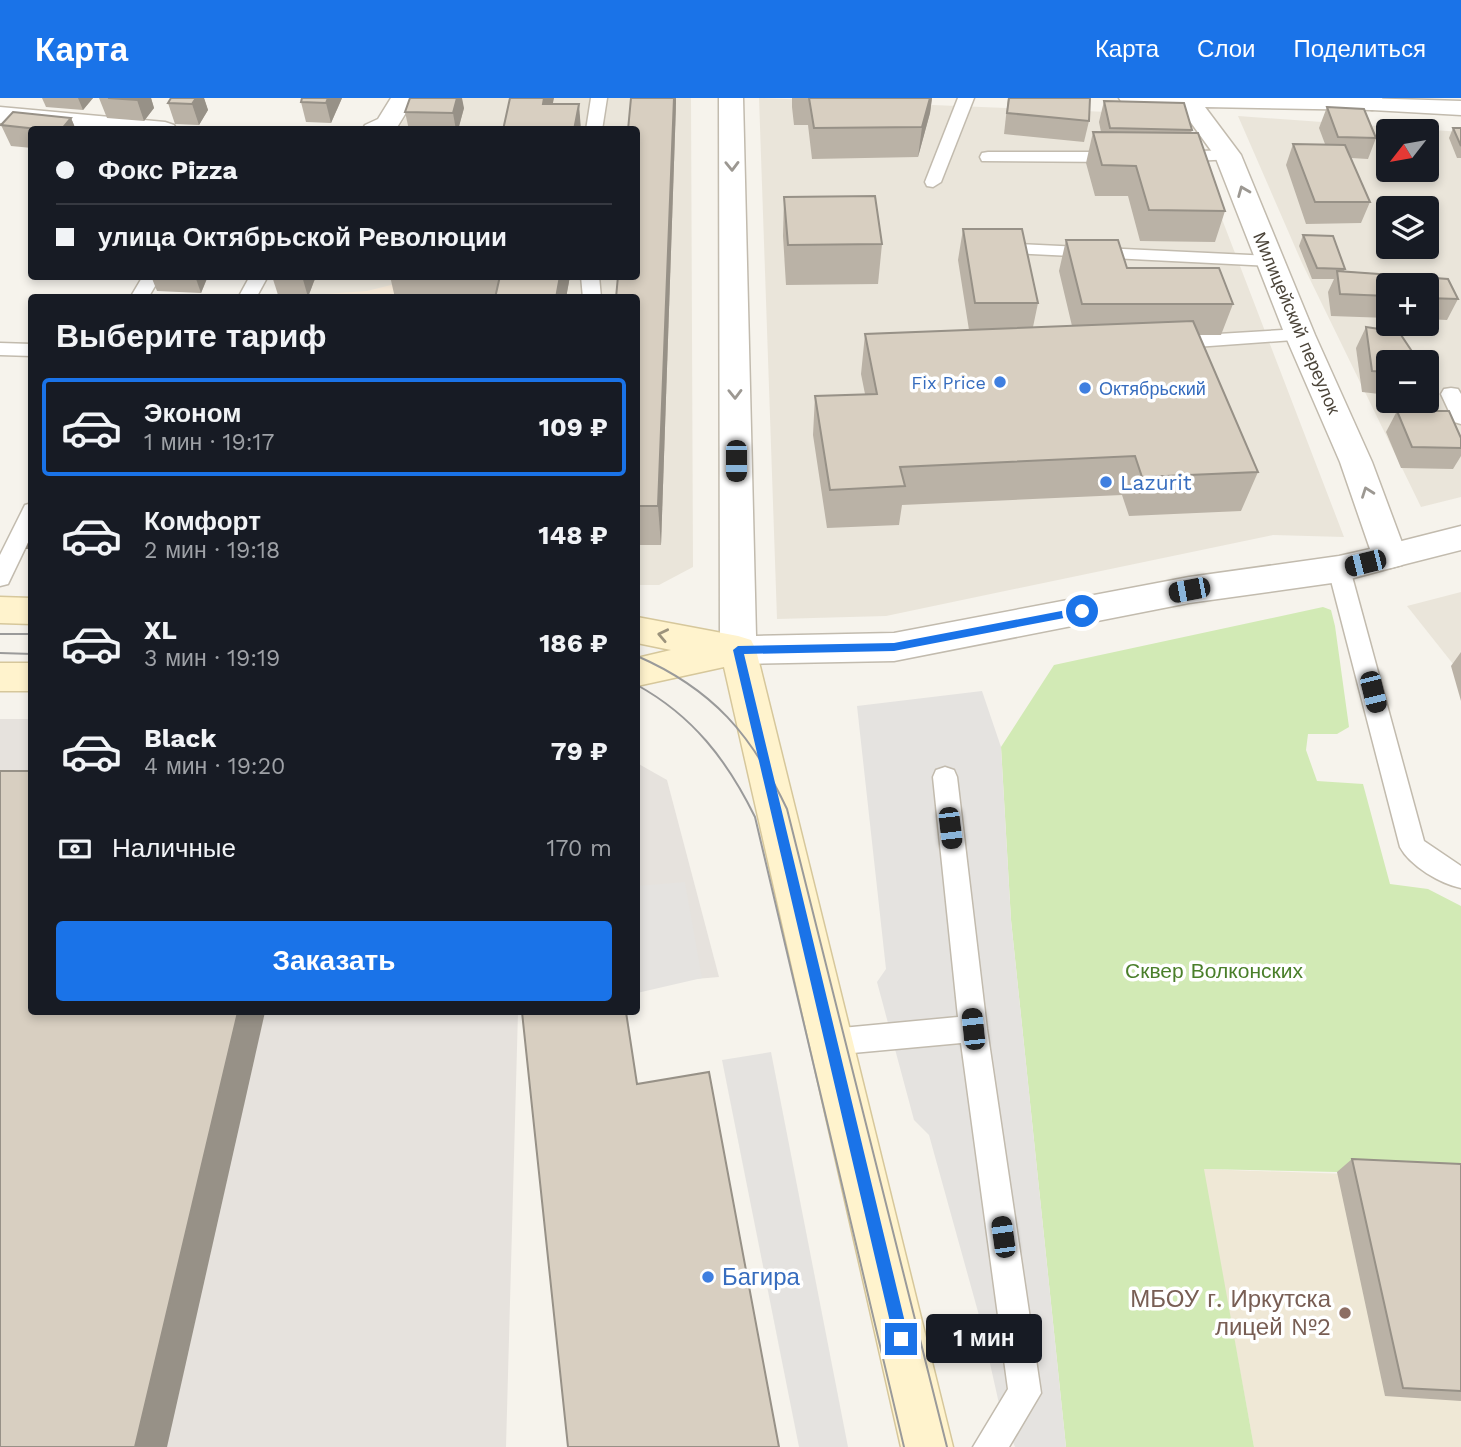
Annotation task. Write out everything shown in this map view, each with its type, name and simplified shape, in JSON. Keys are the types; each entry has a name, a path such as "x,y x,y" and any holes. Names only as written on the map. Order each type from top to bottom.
{"main road":[{"path":"0,610 28,611"},
{"path":"640,630 738,650"},
{"path":"640,671 738,650"},
{"path":"738,650 927,1447"},
{"path":"0,677 28,677"}],"street":[{"path":"383,126 387,124 403,98"},
{"path":"731,98 738,650 894,647 1189,590 1339,569 1461,538"},
{"path":"1130,98 1371,100 1426,102 1461,108"},
{"name":"Милицейский переулок","path":"1186,99 1228,155 1300,335 1356,462 1390,556"},
{"path":"0,115 121,126"}],"lane":[{"path":"595,126 599,98"},
{"path":"933,182 966,98"},
{"path":"1160,157 1228,155"},
{"path":"988,157 1134,157"},
{"path":"1018,249 1271,261"},
{"path":"1153,343 1300,335"},
{"path":"0,349 28,350"},
{"path":"1451,394 1461,417"},
{"path":"0,578 28,518"},
{"path":"1339,569 1413,847 1452,875 1461,877"},
{"path":"945,778 973,1029 1025,1393 990,1447"},
{"path":"831,1042 973,1029"}],"shaded area":[{"path":"418,98 691,98 693,567 659,585 640,585 640,294 278,294 284,280 640,280 640,126 400,126"},
{"path":"759,98 1182,115 1344,537 1273,535 886,616 777,619"},
{"path":"1238,116 1376,126 1376,182 1439,182 1439,130 1461,132 1461,497 1421,507 1302,263"},
{"path":"395,284 524,294 324,294 367,291"},
{"path":"1461,592 1461,674 1407,606"},
{"path":"982,691 1001,747 1011,920 1066,1447 1015,1447 1002,1417 980,1319 929,1135 914,1120 877,982 886,969 857,706"},
{"path":"0,719 28,719 28,1015 518,1015 506,1447 0,1447"},
{"path":"640,765 667,780 719,977 640,984"},
{"path":"685,882 702,978 640,992 640,886"},
{"path":"771,1052 848,1447 799,1447 722,1060"},
{"name":"МБОУ г. Иркутска лицей №2","path":"1203,1169 1461,1178 1461,1447 1254,1447"}],"green space":[{"name":"Сквер Волконских","path":"1323,607 1331,610 1335,626 1349,727 1337,734 1308,734 1306,750 1317,781 1363,784 1390,884 1428,889 1461,906 1461,1178 1204,1169 1254,1447 1066,1447 1011,920 1001,747 1054,665"}],"building":[{"path":"108,98 139,98 137,100"},
{"path":"171,98 196,98 192,104 168,103"},
{"path":"302,98 328,98 326,103 301,102"},
{"path":"410,98 457,98 453,113 405,112"},
{"path":"510,98 544,98 543,104 579,104 575,126 504,126"},
{"path":"631,98 674,98 658,506 640,506 640,294 616,294 618,280 640,280 640,126 628,126"},
{"path":"809,98 930,98 922,127 814,128"},
{"path":"1009,98 1090,98 1089,121 1007,113"},
{"path":"1104,101 1184,103 1192,130 1110,128"},
{"path":"1327,107 1364,109 1376,138 1338,137"},
{"path":"13,112 71,118 64,126 28,128 1,125"},
{"path":"1453,128 1461,128 1461,146"},
{"path":"1093,132 1198,133 1225,211 1149,210 1136,166 1102,165"},
{"path":"1293,144 1345,145 1370,202 1315,202"},
{"path":"875,196 882,244 788,245 784,197"},
{"path":"963,229 1022,229 1038,303 975,303"},
{"path":"1303,235 1333,236 1345,269 1317,268"},
{"path":"1066,240 1118,240 1127,268 1219,268 1233,304 1082,304"},
{"path":"1337,271 1376,274 1376,296 1340,294"},
{"path":"1439,278 1448,279 1458,299 1439,298"},
{"path":"499,280 559,280 557,294 496,294"},
{"path":"1193,321 1258,472 1142,477 1135,456 900,467 905,486 830,490 815,396 877,394 865,334"},
{"path":"1366,327 1376,329 1376,336 1402,336 1411,350 1376,350 1376,371 1372,371"},
{"path":"1449,411 1461,438 1461,448 1412,447 1398,413"},
{"path":"0,771 28,771 28,1015 237,1015 135,1447 0,1447"},
{"path":"522,1015 626,1015 637,1084 709,1072 779,1447 568,1447"},
{"path":"1352,1159 1461,1164 1461,1391 1403,1388"}],"tram line":[{"path":"0,634 28,634"},
{"path":"0,653 28,654"},
{"path":"640,657 688,683 727,717 759,759 787,809 947,1447"},
{"path":"640,687 692,725 720,758 755,817 904,1447"}],"place":[{"name":"Fix Price","path":"1000,382"},
{"name":"Октябрьский","path":"1085,388"},
{"name":"Lazurit","path":"1106,482"},
{"name":"Багира","path":"708,1277"},
{"name":"МБОУ г. Иркутска лицей №2","path":"1345,1313"}],"route":[{"path":"901,1339 738,650 894,647 1082,611"}]}
